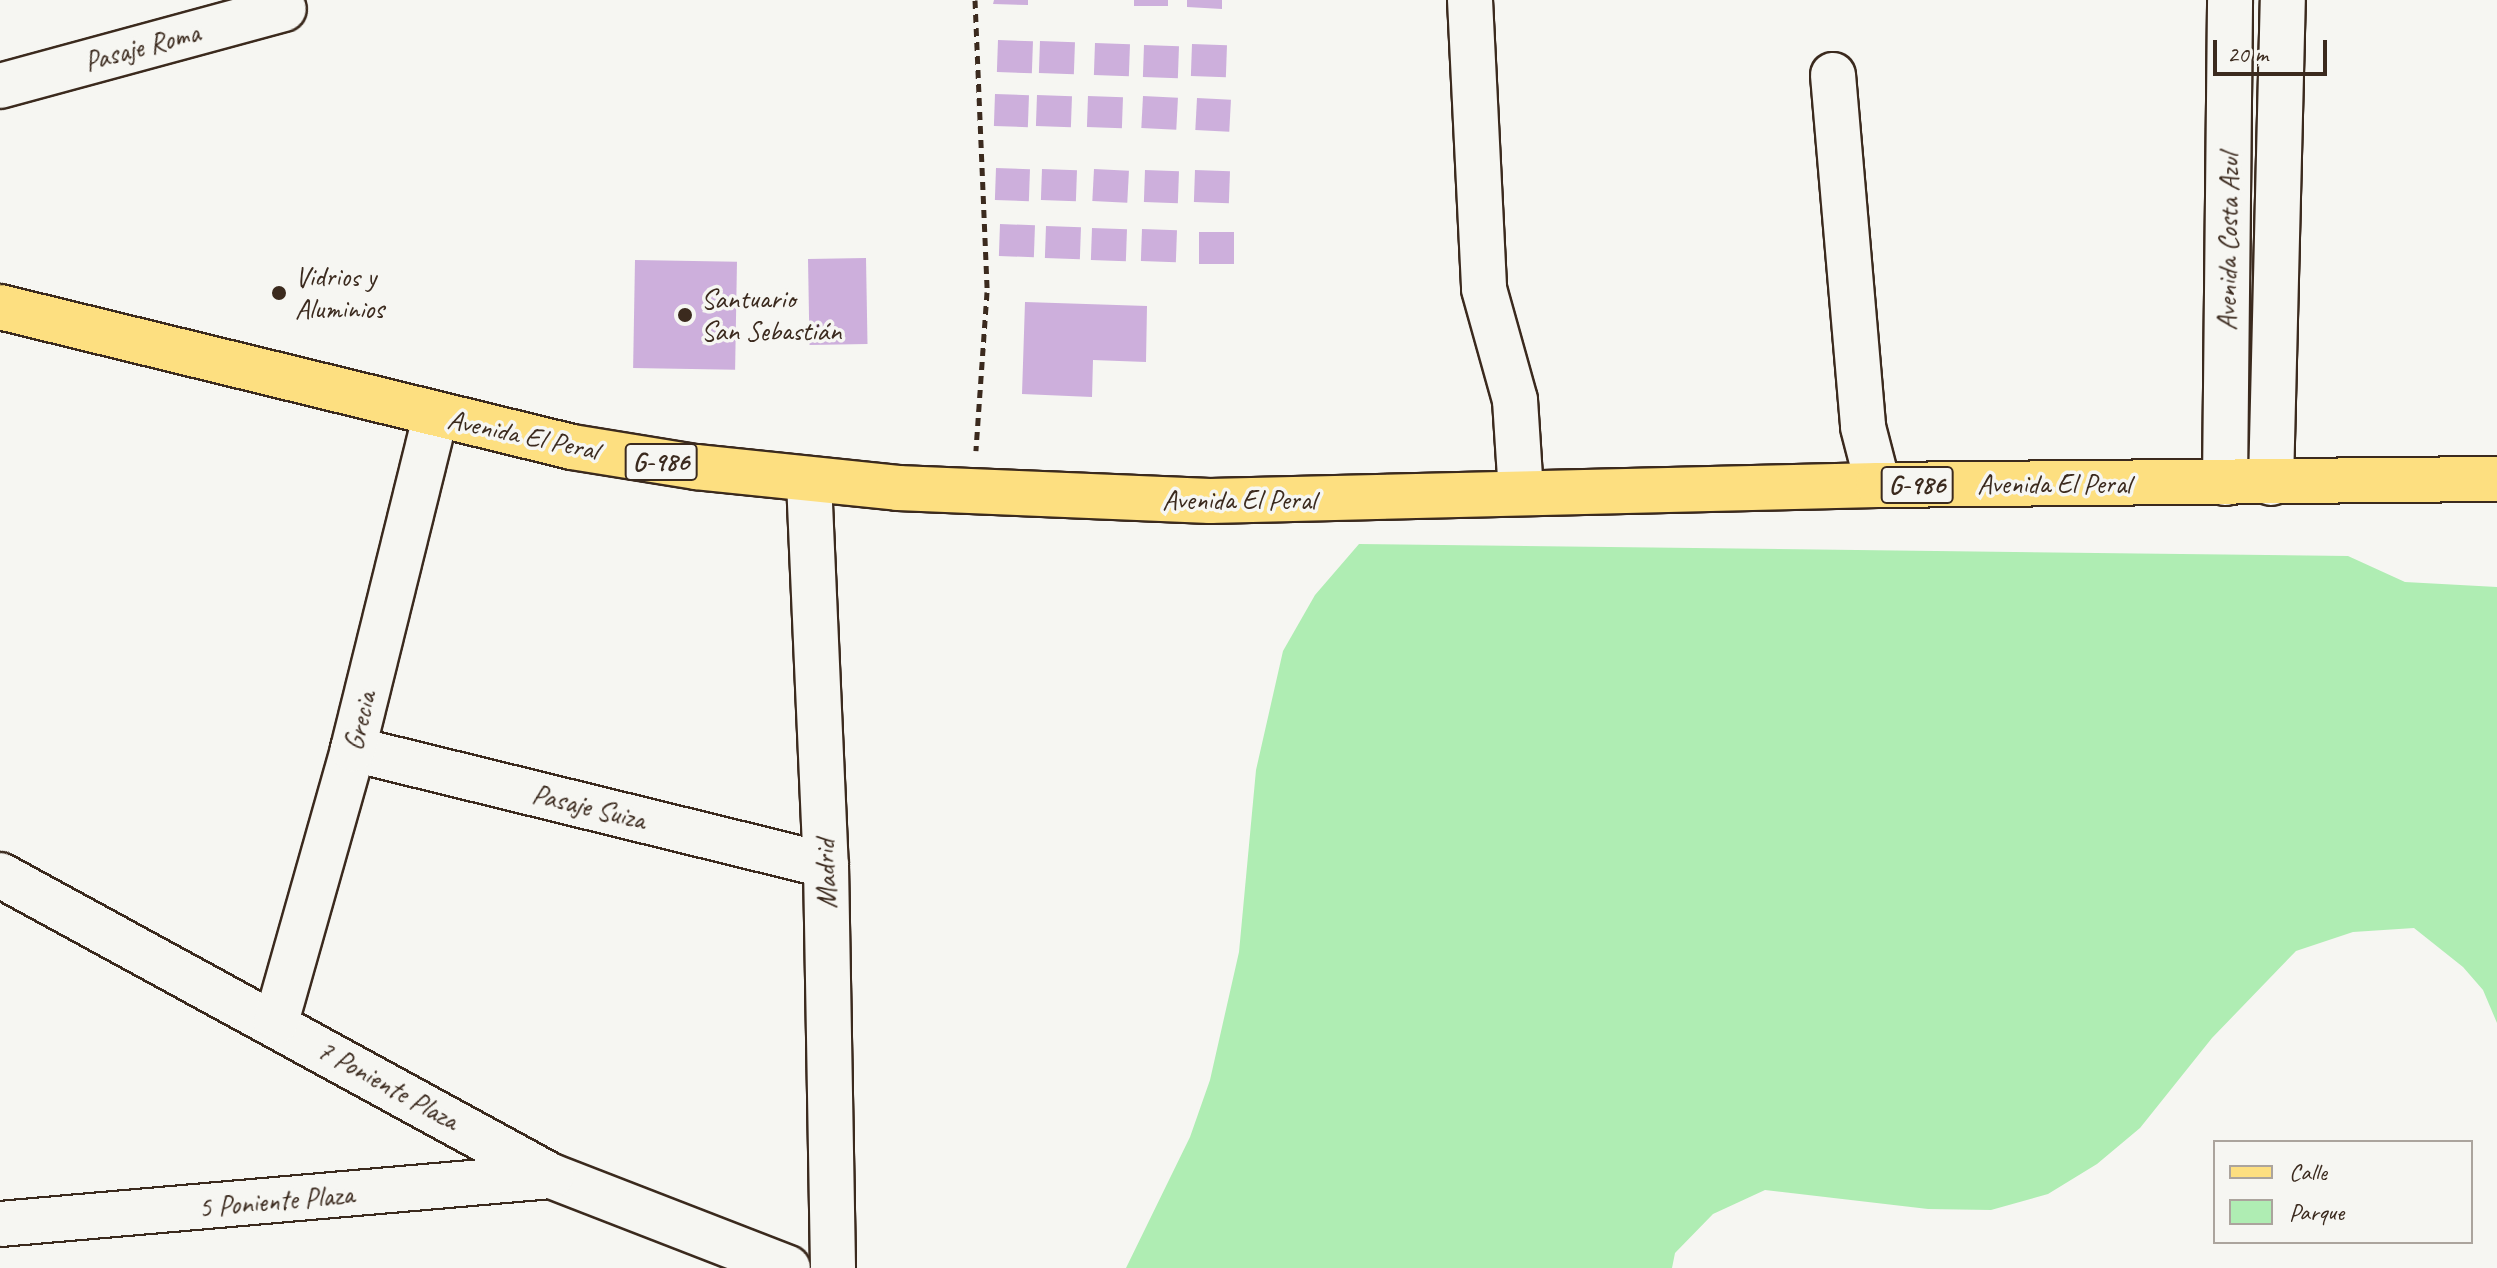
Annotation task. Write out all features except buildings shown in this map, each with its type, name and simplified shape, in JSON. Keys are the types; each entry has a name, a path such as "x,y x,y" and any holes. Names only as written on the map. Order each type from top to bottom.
{"main road":[{"name":"Avenida El Peral","path":"0,307 435,417 572,447 809,481 973,492 1210,501 1878,485 2497,479"}],"street":[{"path":"1470,0 1484,289 1515,400 1521,493"},
{"name":"Avenida Costa Azul","path":"2225,483 2230,0"},
{"name":"Avenida Costa Azul","path":"2271,483 2283,0"},
{"name":"Pasaje Roma","path":"0,86 284,9"},
{"path":"1833,75 1863,427 1878,485"},
{"name":"Grecia","path":"276,1022 353,749 435,417"},
{"name":"Madrid","path":"809,481 826,865 833,1268"},
{"name":"Pasaje Suiza","path":"353,749 826,865"},
{"name":"7 Poniente Plaza","path":"0,875 276,1022 551,1176 788,1268"},
{"name":"5 Poniente Plaza","path":"0,1224 551,1176"}],"path":[{"path":"973,492 987,292 975,0"}],"green space":[{"path":"1359,544 2348,556 2405,582 2497,587 2497,1023 2483,990 2463,967 2414,928 2353,932 2296,951 2212,1038 2140,1128 2097,1164 2048,1194 1991,1210 1928,1209 1765,1190 1713,1214 1675,1253 1672,1268 1126,1268 1190,1137 1210,1080 1239,952 1256,770 1283,651 1315,595"}],"place":[{"name":"Vidrios y Aluminios","path":"279,293"},
{"name":"Santuario San Sebastián","path":"685,315"}]}
